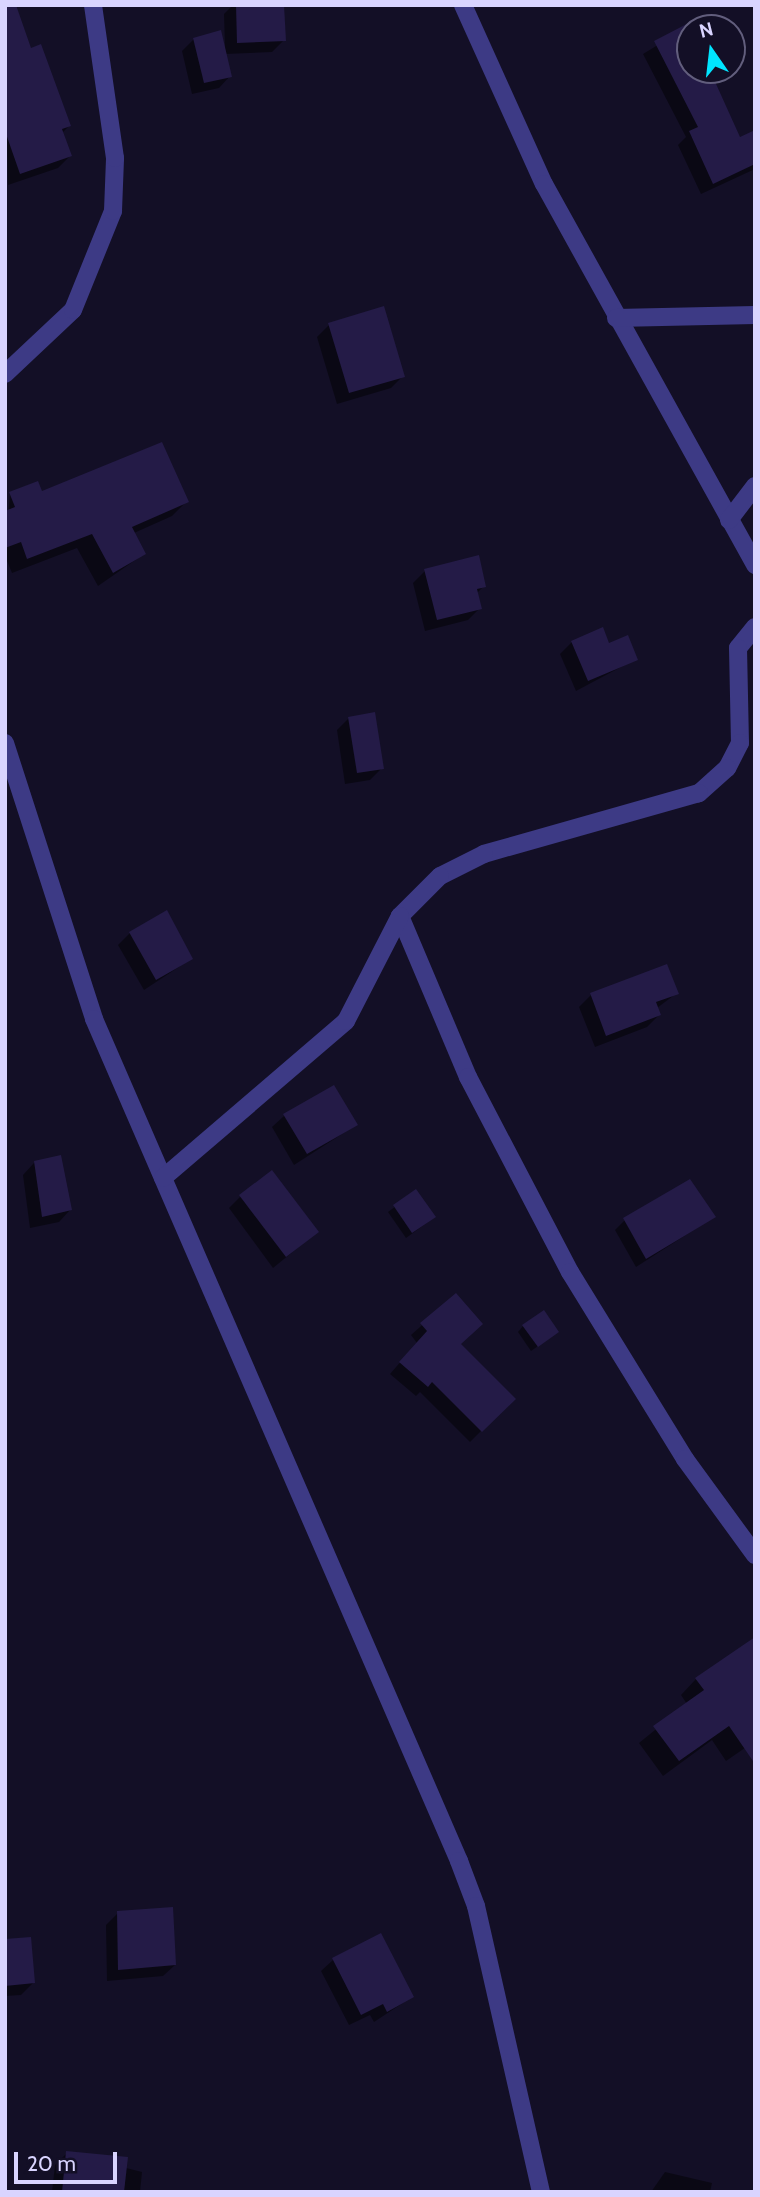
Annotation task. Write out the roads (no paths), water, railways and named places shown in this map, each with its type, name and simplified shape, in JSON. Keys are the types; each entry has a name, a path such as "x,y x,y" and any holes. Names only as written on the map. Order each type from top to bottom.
{"street":[{"path":"5,374 74,310 113,211 115,158 93,5"},
{"path":"463,5 544,184 755,565"},
{"path":"616,318 755,315"},
{"path":"729,520 755,486"},
{"path":"163,1178 346,1021 400,916 440,876 484,854 699,793 727,768 740,743 738,648 755,627"},
{"path":"5,743 94,1019 463,1872 541,2192"},
{"path":"400,916 468,1077 570,1272 685,1460 755,1555"}]}
